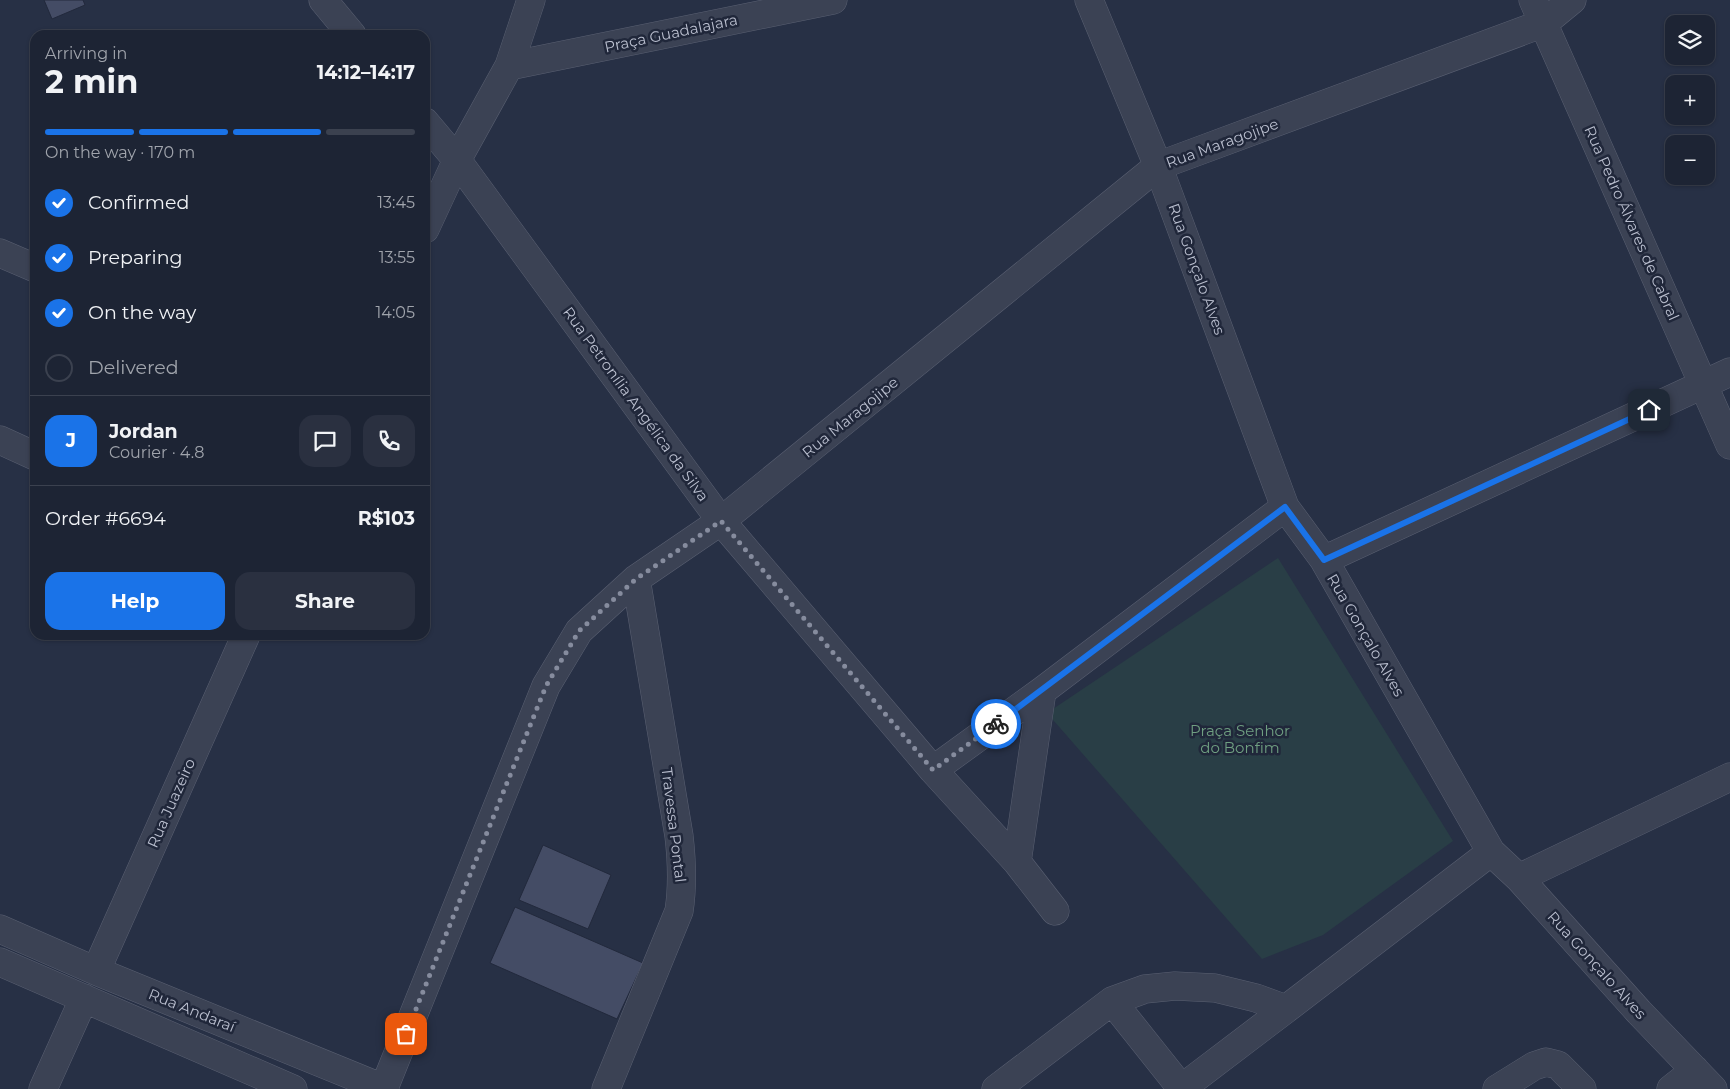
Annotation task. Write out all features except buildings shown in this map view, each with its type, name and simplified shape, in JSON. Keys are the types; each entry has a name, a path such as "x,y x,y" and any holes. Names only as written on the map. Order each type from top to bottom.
{"street":[{"path":"323,0 348,30"},
{"path":"430,218 457,160 509,66 531,0"},
{"name":"Praça Guadalajara","path":"509,66 833,0"},
{"name":"Rua Gonçalo Alves","path":"1089,0 1158,166 1285,507 1324,560 1492,852 1519,878 1639,1012 1704,1080"},
{"name":"Rua Maragojipe","path":"384,1089 546,686 579,631 636,579 721,521 1158,166 1538,11 1572,0"},
{"name":"Rua Pedro Álvares de Cabral","path":"1538,11 1730,445"},
{"name":"Rua Petronília Angélica da Silva","path":"430,128 457,160 721,521 933,770"},
{"path":"0,253 30,266"},
{"path":"1324,560 1730,372"},
{"path":"0,440 30,454"},
{"path":"1055,911 1017,862 933,770 1042,691 1285,507"},
{"name":"Travessa Pontal","path":"606,1089 680,911 682,893 683,873 678,836 636,579"},
{"name":"Rua Juazeiro","path":"96,971 244,640"},
{"path":"1017,862 1042,691"},
{"path":"1519,878 1730,777"},
{"path":"1112,1001 1182,1088 1492,852"},
{"name":"Rua Andaraí","path":"0,929 96,971 384,1089"},
{"name":"Rua Andaraí","path":"0,962 293,1089"},
{"path":"996,1089 1112,1001 1145,989 1175,986 1215,988 1256,998 1286,1010"},
{"path":"44,1089 84,998"},
{"path":"1497,1089 1534,1066 1546,1062 1558,1065 1582,1089"},
{"path":"1671,1089 1704,1080"}],"green space":[{"name":"Praça Senhor do Bonfim","path":"1278,558 1453,841 1323,935 1262,959 1047,713"}],"way so far":[{"path":"406,1034 546,686 562,657 579,631 636,579 721,521 933,770 996,724"}],"route":[{"path":"996,724 1285,507 1324,560 1649,410"}]}
